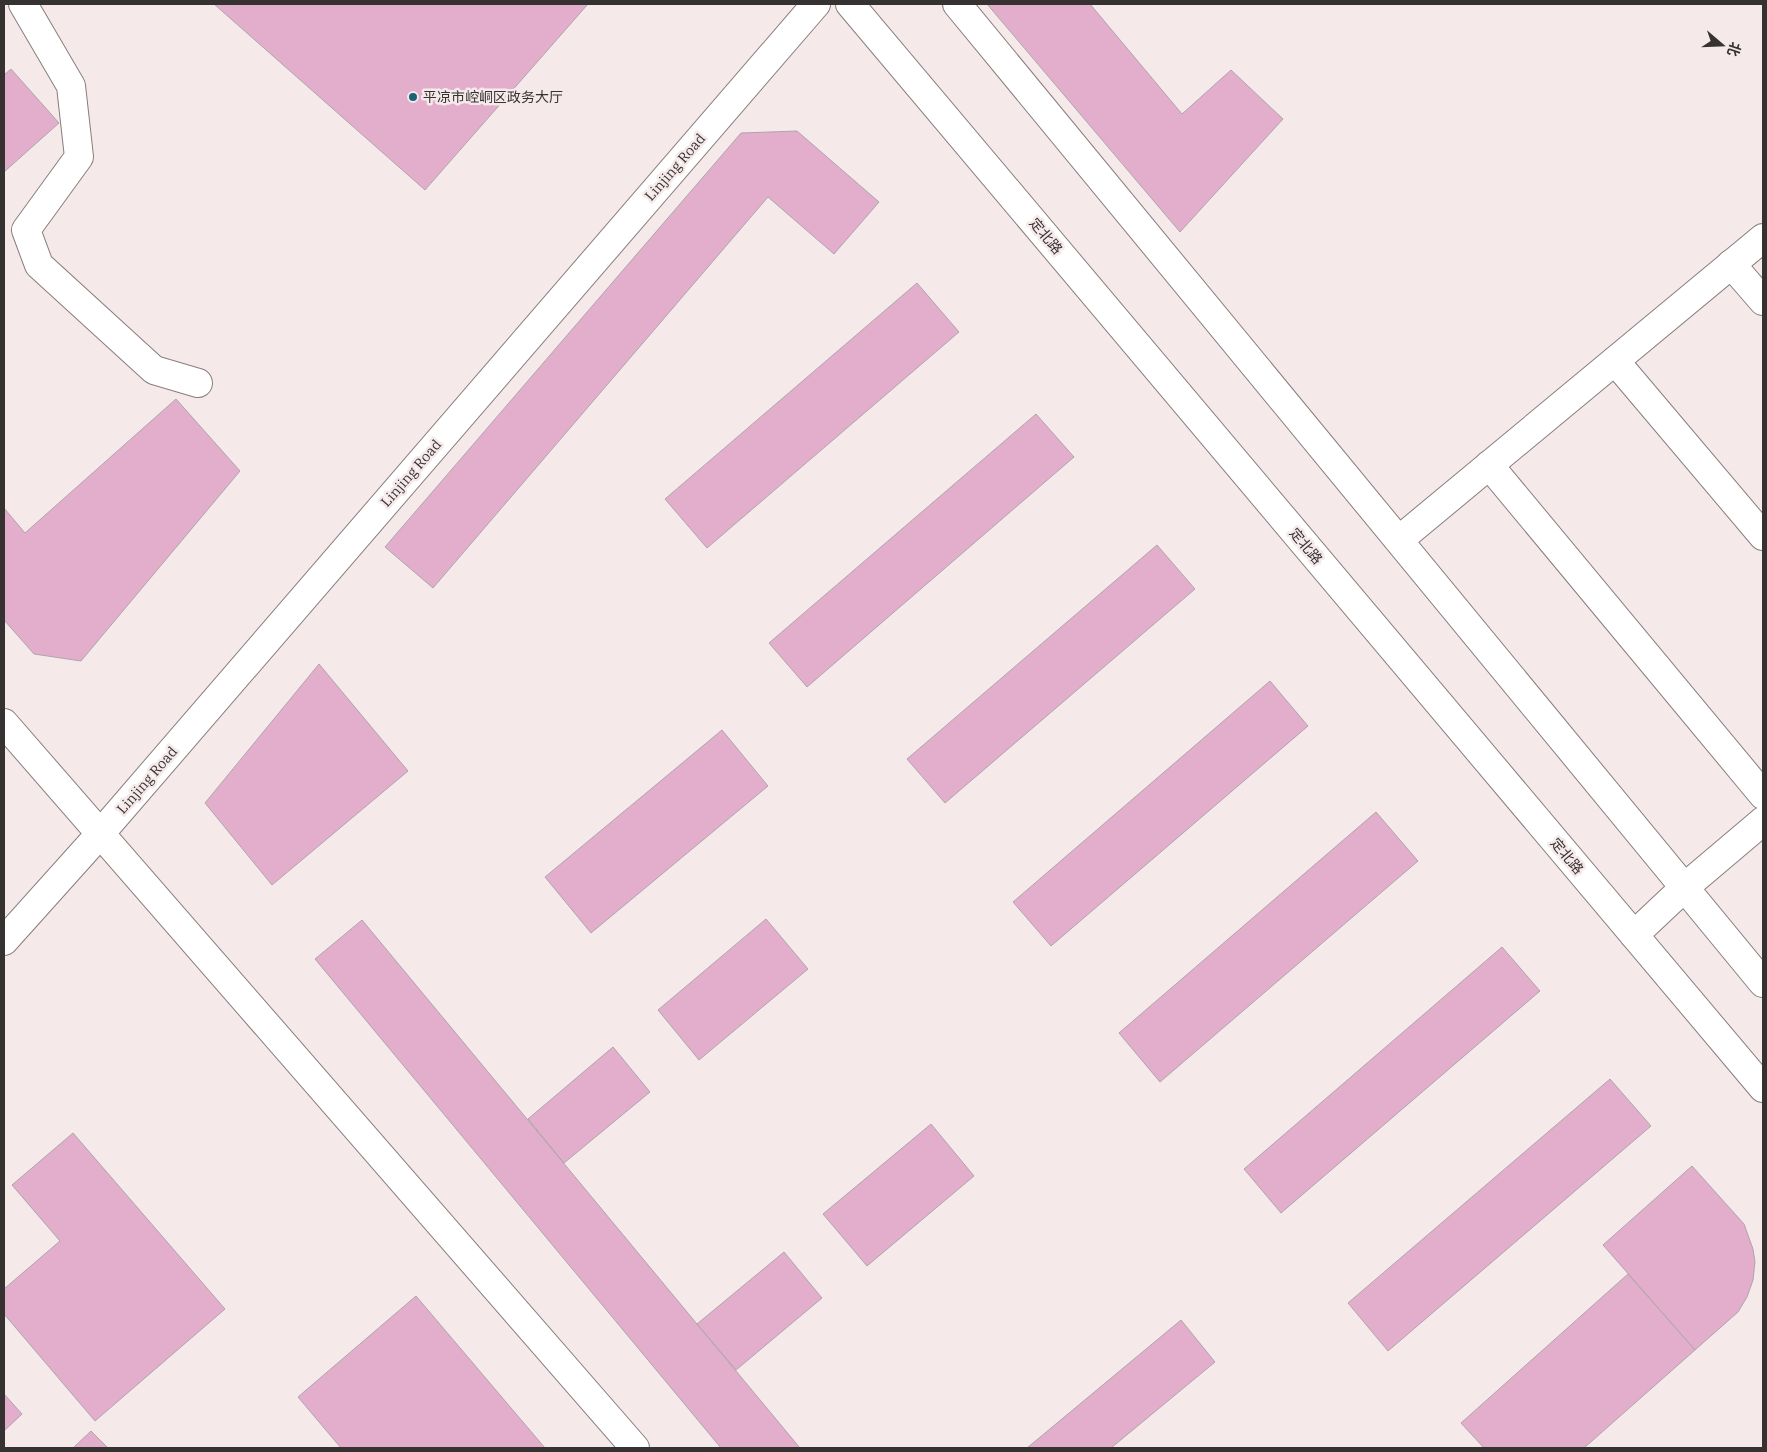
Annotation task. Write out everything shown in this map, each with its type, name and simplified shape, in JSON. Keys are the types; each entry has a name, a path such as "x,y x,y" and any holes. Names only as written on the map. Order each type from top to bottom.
{"street":[{"path":"23,4 71,86 79,157 26,230 39,265 154,370 198,383"},
{"name":"Linjing Road","path":"4,941 100,834 816,4"},
{"name":"定北路","path":"850,4 1763,1088"},
{"path":"957,4 1763,983"},
{"path":"1399,540 1763,238"},
{"path":"1731,264 1763,301"},
{"path":"1615,361 1763,536"},
{"path":"1489,465 1763,795"},
{"path":"4,723 635,1448"},
{"path":"1634,935 1763,820"}],"building":[{"name":"平凉市崆峒区政务大厅","path":"214,4 588,4 425,190"},
{"path":"987,4 1090,4 1182,114 1231,70 1283,119 1180,232"},
{"path":"11,69 59,123 4,172 4,75"},
{"path":"797,131 879,202 834,254 768,197 433,588 385,547 741,133"},
{"path":"917,283 959,332 707,548 665,499"},
{"path":"176,399 240,471 81,661 34,654 4,620 4,508 25,533"},
{"path":"1036,414 1074,457 807,687 769,643"},
{"path":"1157,545 1195,589 945,803 907,759"},
{"path":"319,664 408,771 272,885 205,803"},
{"path":"1270,681 1308,726 1051,946 1013,902"},
{"path":"722,730 768,786 591,933 545,877"},
{"path":"1376,812 1418,861 1160,1082 1119,1033"},
{"path":"766,919 808,969 699,1060 658,1010"},
{"path":"362,920 800,1448 721,1448 315,959"},
{"path":"1502,947 1540,991 1281,1213 1244,1169"},
{"path":"613,1047 650,1092 564,1163 528,1119"},
{"path":"1610,1079 1651,1126 1388,1351 1348,1303"},
{"path":"931,1124 974,1176 867,1266 823,1214"},
{"path":"73,1133 225,1309 95,1421 4,1314 4,1289 60,1241 12,1185"},
{"path":"1692,1166 1744,1224 1753,1249 1755,1262 1753,1280 1747,1297 1738,1312 1695,1350 1603,1245"},
{"path":"784,1252 822,1298 736,1370 697,1324"},
{"path":"1628,1274 1695,1350 1584,1448 1484,1448 1461,1423"},
{"path":"416,1296 545,1448 341,1448 298,1397"},
{"path":"1181,1320 1215,1362 1111,1448 1027,1448"},
{"path":"4,1394 22,1414 4,1431"},
{"path":"91,1431 108,1448 73,1448"}],"place":[{"name":"平凉市崆峒区政务大厅","path":"413,97"}]}
